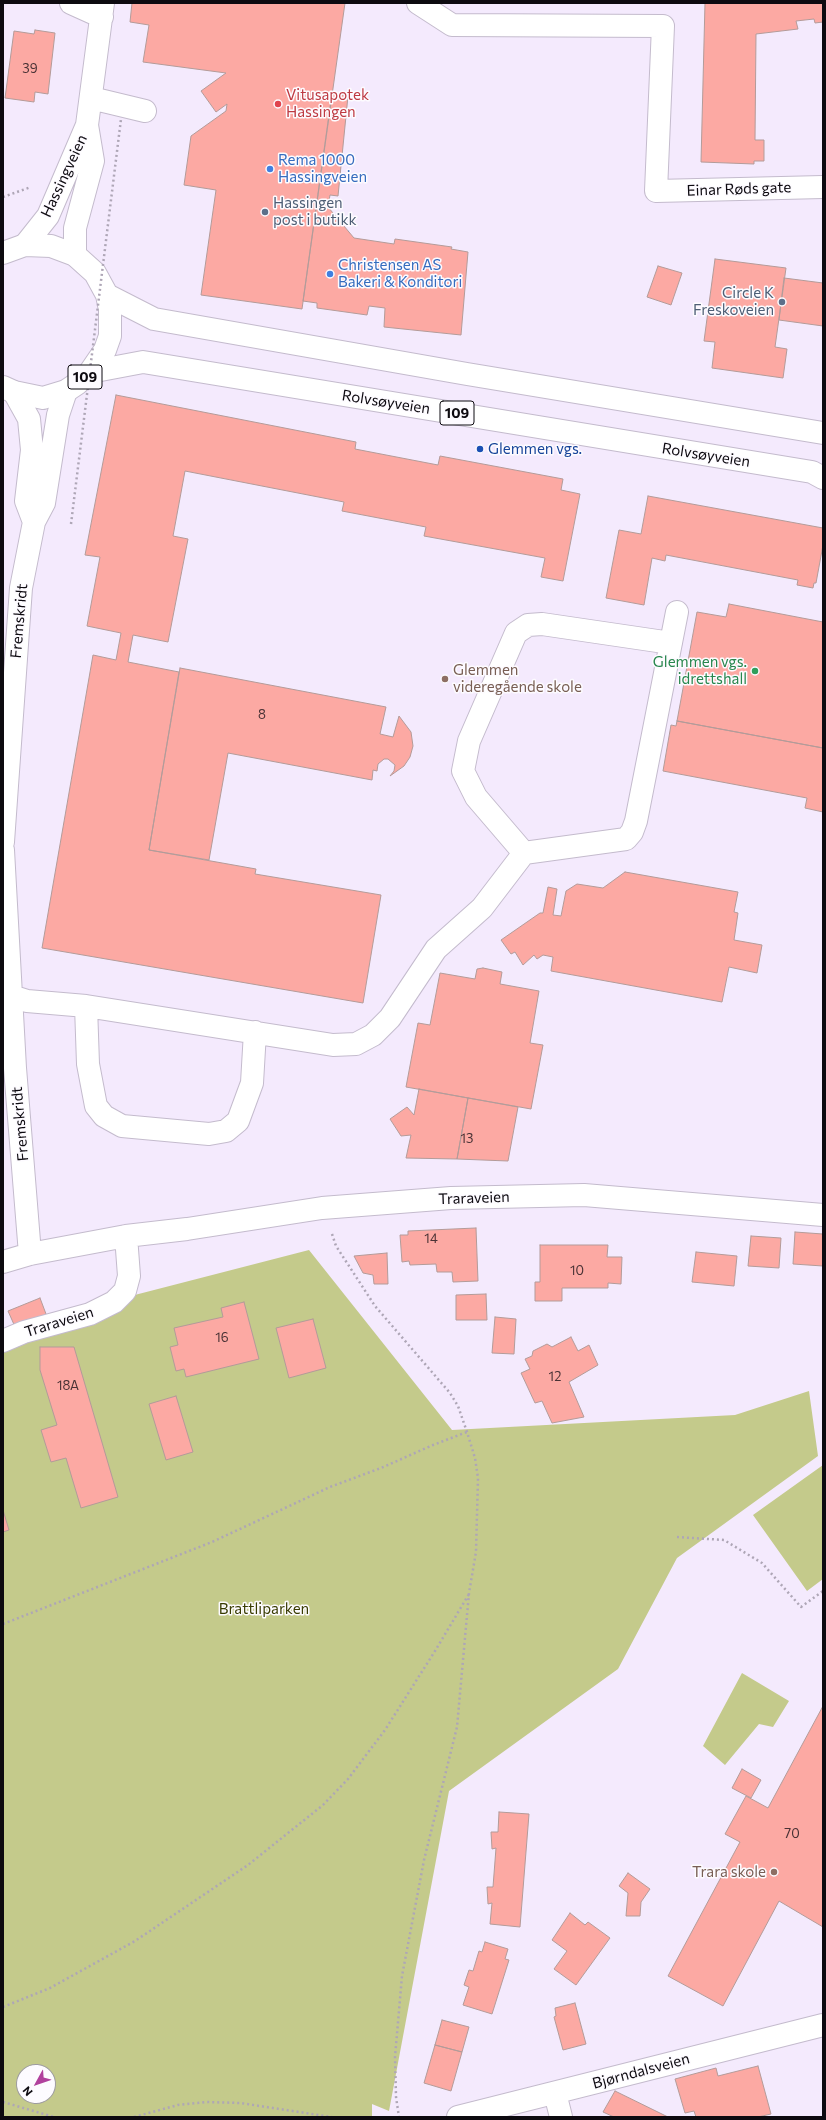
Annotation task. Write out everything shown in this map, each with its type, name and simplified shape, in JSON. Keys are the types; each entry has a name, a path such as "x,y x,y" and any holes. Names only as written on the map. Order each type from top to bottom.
{"street":[{"path":"71,3 102,10"},
{"name":"Einar Røds gate","path":"418,3 452,25 663,26 656,192 823,187"},
{"name":"Hassingveien","path":"25,245 48,216 87,125 102,10"},
{"path":"91,98 145,111"},
{"name":"Hassingveien","path":"75,255 75,228 93,161 87,125"},
{"name":"109","path":"3,252 25,245 51,246 75,255 95,273 107,295 110,310 110,336 105,350 90,372 66,391 43,398 8,390"},
{"path":"107,295 154,319 466,374 823,433"},
{"name":"Rolvsøyveien","path":"90,372 143,362 812,472 823,478"},
{"path":"8,390 29,419 32,450 26,501 34,522"},
{"name":"Fremskridt","path":"3,842 12,587 34,522 44,503 58,415 66,391"},
{"path":"11,996 27,1001 86,1006 334,1045 356,1044 373,1035 390,1018 436,949 482,908 524,853 626,839 632,832 636,821 677,612"},
{"path":"524,853 476,797 463,771 469,741 516,632 528,625 542,624 671,643"},
{"name":"Fremskridt","path":"3,850 11,996 9,1053 30,1254"},
{"path":"86,1006 88,1064 96,1106 104,1116 122,1126 210,1134 226,1131 238,1121 252,1083 255,1032"},
{"name":"Traraveien","path":"3,1262 30,1254 126,1236 187,1229 322,1208 450,1198 584,1195 823,1215"},
{"name":"Traraveien","path":"3,1341 24,1332 90,1314 114,1302 125,1291 129,1276 126,1236"},
{"name":"Bjørndalsveien","path":"458,2117 818,2026"},
{"path":"555,2093 561,2117"}],"path":[{"path":"71,524 121,119"},
{"path":"322,1208 336,1246 359,1283 375,1306 450,1393 458,1406 475,1458 478,1478 476,1552 469,1593 457,1727 424,1860 402,1976 395,2058 396,2097 399,2117"},
{"path":"3,1624 212,1542 330,1487 467,1432"},
{"path":"676,1537 724,1540 762,1563 801,1607 823,1591"},
{"path":"3,2007 50,1988 140,1938 248,1865 323,1805 348,1779 384,1730 435,1651 469,1593"},
{"path":"3,2102 54,2117"},
{"path":"134,2117 178,2105 206,2102 240,2103 332,2117"}],"green space":[{"name":"Brattliparken","path":"309,1250 452,1430 735,1415 809,1391 818,1456 677,1558 618,1669 449,1791 389,2111 372,2104 372,2117 3,2117 3,1329"},
{"path":"823,1465 823,1579 807,1591 753,1515"},
{"path":"742,1673 789,1701 773,1727 759,1724 725,1765 703,1746"}],"building":[{"path":"132,3 345,3 302,309 201,295 216,190 184,185 191,136 226,111 227,104 216,112 201,91 226,73 143,62 149,25 130,22"},
{"path":"705,3 823,3 823,22 815,23 814,19 796,21 798,29 756,34 755,140 764,140 764,161 754,161 754,164 701,162"},
{"path":"35,30 55,33 48,94 35,92 34,102 5,98 14,31 34,34"},
{"path":"332,93 348,96 338,196 330,195 328,207 354,238 394,244 395,239 452,247 451,249 468,252 461,335 384,327 385,308 369,306 367,315 317,308 317,303 303,301"},
{"path":"715,259 786,268 775,347 787,349 783,378 712,368 715,342 704,341"},
{"path":"658,266 682,273 671,305 647,297"},
{"path":"784,278 823,283 823,326 779,320"},
{"path":"116,395 356,442 355,449 438,465 440,456 563,479 561,490 580,494 563,581 541,577 545,558 424,536 426,527 342,511 344,502 185,471 173,536 188,539 168,642 133,635 128,662 179,672 149,850 256,869 255,874 381,895 363,1003 42,948 93,655 116,660 121,633 87,626 100,557 85,555"},
{"path":"648,496 823,528 823,545 816,583 814,583 813,588 797,585 798,580 666,555 665,561 652,558 644,605 606,598 619,530 641,534"},
{"name":"Glemmen vgs. idrettshall","path":"729,604 823,622 823,748 677,721 697,612 726,617"},
{"path":"180,668 386,707 380,734 393,737 399,716 411,732 413,746 410,757 404,766 390,776 394,771 395,765 388,759 384,759 378,764 377,771 373,770 372,780 228,753 209,860 149,850"},
{"path":"677,721 823,748 823,812 805,808 807,798 663,771 671,725 676,726"},
{"path":"625,872 738,892 734,912 738,913 734,940 762,945 757,973 729,967 722,1002 551,971 553,957 543,955 537,959 534,955 523,965 515,952 511,954 501,940 540,913 543,913 548,887 557,889 553,915 561,916 566,891 577,884 603,888"},
{"path":"483,968 502,972 500,984 539,991 530,1043 543,1045 531,1109 406,1087 418,1023 430,1025 440,973 475,979 477,969"},
{"path":"419,1089 468,1098 457,1159 406,1158 411,1135 401,1136 390,1119 407,1107 414,1115"},
{"path":"468,1098 518,1107 508,1161 457,1159"},
{"path":"476,1228 478,1281 453,1282 452,1272 437,1272 436,1264 410,1265 409,1261 402,1262 400,1235 408,1235 408,1231"},
{"path":"795,1232 823,1234 823,1266 793,1264"},
{"path":"751,1236 781,1238 779,1268 748,1266"},
{"path":"540,1245 608,1245 607,1257 622,1257 621,1284 608,1283 608,1288 562,1288 562,1301 535,1301 535,1282 540,1282"},
{"path":"696,1252 737,1256 734,1286 692,1282"},
{"path":"387,1253 388,1284 374,1284 373,1275 363,1273 354,1256"},
{"path":"486,1294 487,1320 456,1320 456,1295"},
{"path":"40,1298 46,1314 42,1318 16,1329 8,1311"},
{"path":"244,1302 259,1359 186,1377 184,1369 176,1371 170,1347 178,1345 174,1328 223,1317 221,1308"},
{"path":"495,1317 516,1319 514,1354 492,1353"},
{"path":"313,1319 326,1368 289,1378 276,1328"},
{"path":"571,1337 578,1351 589,1345 598,1365 569,1382 584,1417 552,1423 542,1401 535,1403 521,1373 530,1369 525,1359 532,1356 533,1351 547,1344 552,1347"},
{"path":"40,1347 74,1347 118,1497 81,1508 66,1458 51,1462 41,1430 57,1425 40,1370"},
{"path":"176,1396 193,1452 166,1460 149,1404"},
{"path":"3,1510 9,1530 3,1532"},
{"name":"Trara skole","path":"823,1706 823,1927 779,1901 723,2006 668,1976 740,1842 725,1834 746,1796 768,1808"},
{"path":"742,1769 761,1780 751,1798 732,1788"},
{"path":"499,1812 529,1814 520,1927 490,1924 492,1903 488,1904 487,1887 493,1887 496,1848 492,1849 491,1832 498,1832"},
{"path":"628,1873 650,1889 641,1902 640,1916 626,1916 628,1893 619,1886"},
{"path":"570,1913 585,1925 588,1922 610,1938 576,1985 554,1969 567,1951 552,1940"},
{"path":"485,1942 508,1949 505,1959 509,1960 492,2014 463,2005 469,1987 464,1985 469,1970 473,1971 479,1951 482,1952"},
{"path":"575,2003 586,2044 563,2050 554,2017 556,2016 555,2008"},
{"path":"442,2020 469,2027 462,2052 435,2045"},
{"path":"435,2045 462,2052 451,2091 424,2083"},
{"path":"758,2066 771,2114 758,2117 696,2117 694,2111 685,2113 675,2079 716,2068 718,2076"},
{"path":"615,2091 668,2117 614,2117 603,2112"}],"place":[{"name":"Vitusapotek Hassingen","path":"278,104"},
{"name":"Rema 1000 Hassingveien","path":"270,169"},
{"name":"Hassingen post i butikk","path":"265,212"},
{"name":"Christensen AS Bakeri & Konditori","path":"330,274"},
{"name":"Circle K Freskoveien","path":"782,302"},
{"name":"Glemmen vgs.","path":"480,449"},
{"name":"Glemmen vgs. idrettshall","path":"755,671"},
{"name":"Glemmen videregående skole","path":"445,679"},
{"name":"Trara skole","path":"774,1872"}]}
